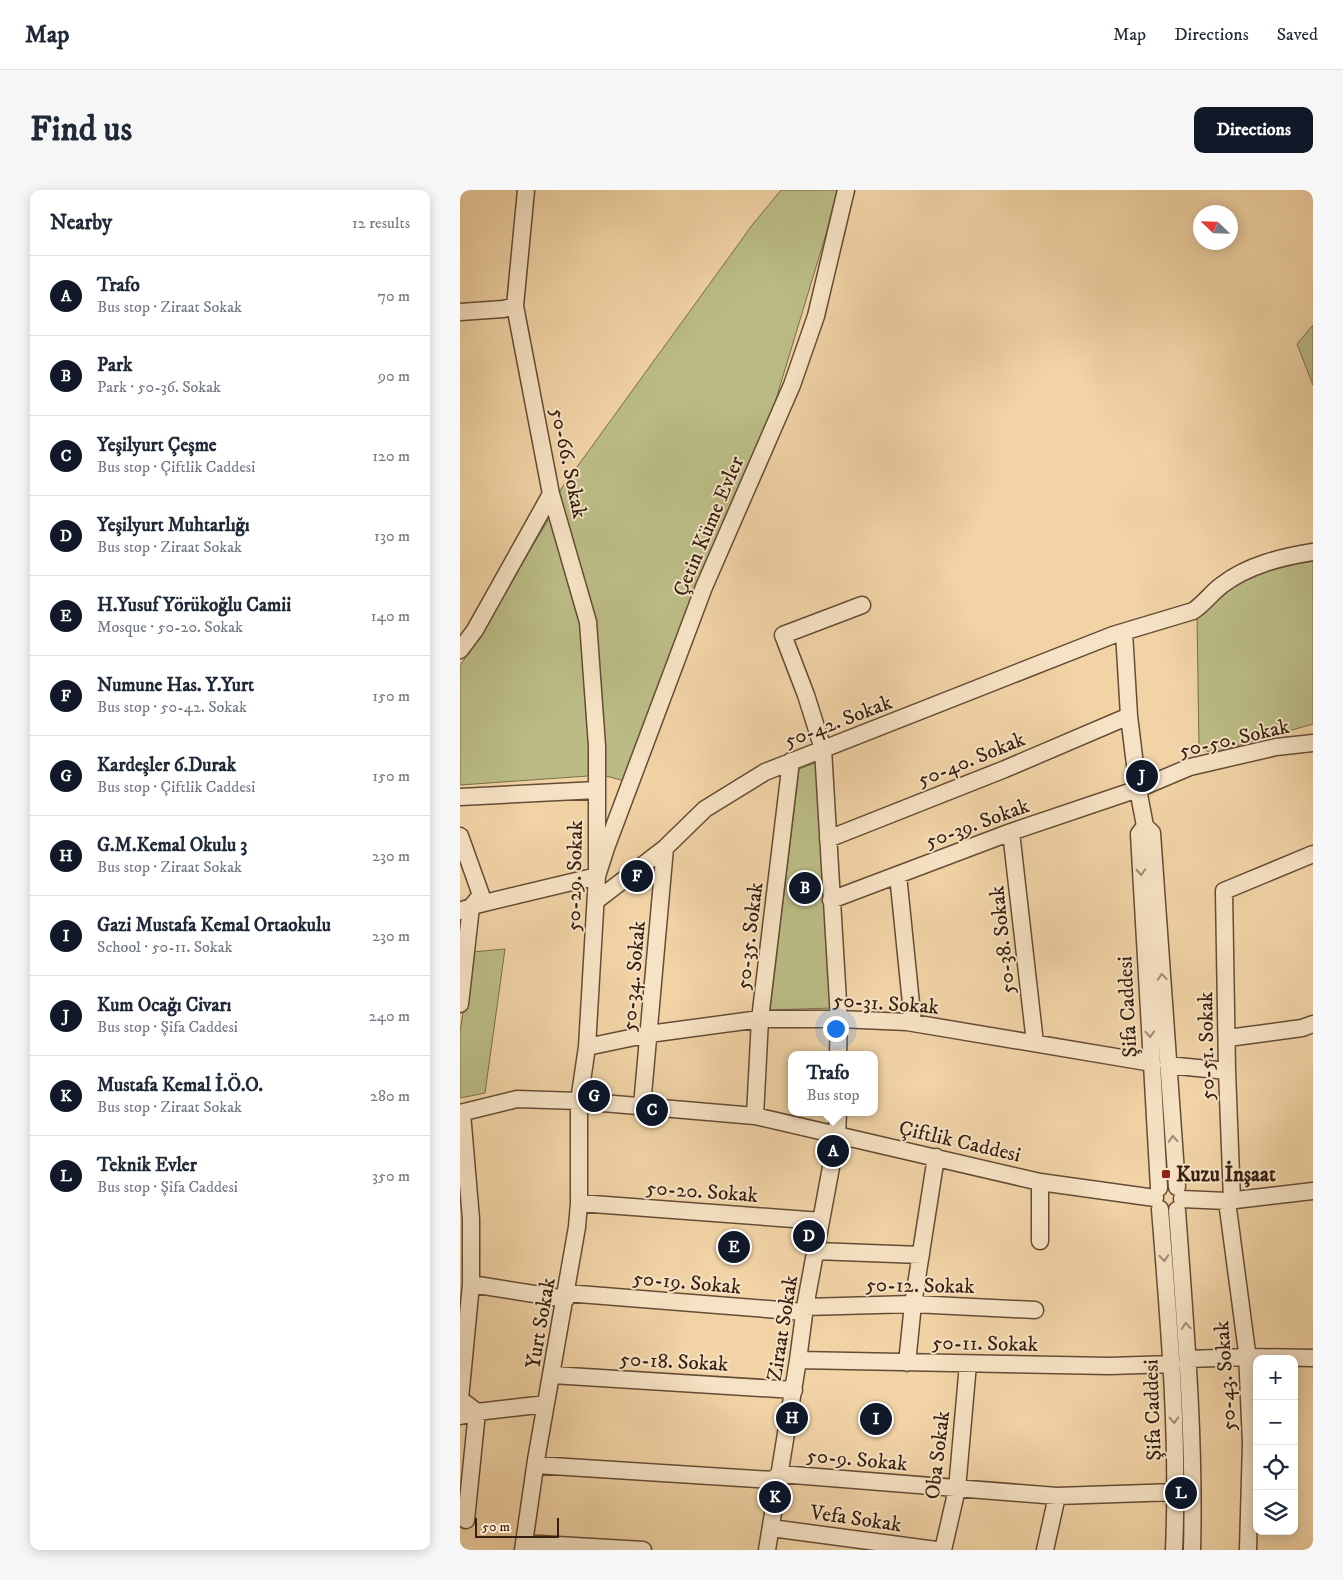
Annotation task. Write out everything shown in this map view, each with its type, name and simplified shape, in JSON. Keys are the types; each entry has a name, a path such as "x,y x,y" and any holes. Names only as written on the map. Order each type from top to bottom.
{"street":[{"name":"50-66. Sokak","path":"526,190 519,282 515,306 551,494 588,622 590,651"},
{"name":"Çetin Küme Evler","path":"597,876 704,587 792,384 816,316 846,190"},
{"path":"460,312 503,309 515,306"},
{"path":"460,650 475,630 551,494"},
{"name":"50-42. Sokak","path":"596,901 665,848 706,809 765,772 1124,632 1193,611 1203,605 1227,582 1257,567 1282,557 1313,552"},
{"path":"838,1051 839,1019 823,749 784,635 862,606"},
{"name":"Şifa Caddesi","path":"1124,632 1128,716 1145,826 1139,834 1160,1064 1179,1199 1194,1490 1192,1550"},
{"name":"50-29. Sokak","path":"579,1101 587,1048 597,876 597,746 590,651"},
{"name":"50-40. Sokak","path":"828,838 1005,769 1128,716"},
{"name":"50-50. Sokak","path":"1138,789 1190,767 1276,747 1313,743"},
{"name":"50-35. Sokak","path":"755,1116 760,1019 791,762"},
{"name":"50-39. Sokak","path":"832,900 1011,832 1138,789"},
{"path":"460,798 597,790"},
{"name":"50-38. Sokak","path":"1011,832 1034,1043"},
{"path":"460,836 481,895 465,909 460,1004"},
{"name":"50-34. Sokak","path":"642,1106 665,848"},
{"name":"50-51. Sokak","path":"1230,1200 1224,892 1313,854"},
{"path":"898,875 913,1023"},
{"path":"465,909 597,876"},
{"name":"50-31. Sokak","path":"587,1048 649,1034 760,1019 839,1019 913,1023 1160,1064 1228,1071"},
{"path":"1228,1038 1302,1028 1313,1024"},
{"name":"Şifa Caddesi","path":"1160,1064 1158,1199 1172,1364 1176,1492 1174,1550"},
{"name":"Çiftlik Caddesi","path":"461,1113 517,1099 579,1101 755,1116 1040,1182 1158,1199"},
{"name":"Yurt Sokak","path":"524,1546 546,1404 574,1250 580,1203 579,1101"},
{"path":"461,1113 470,1284 460,1399 477,1412"},
{"name":"Ziraat Sokak","path":"767,1550 794,1390 804,1310 838,1135 838,1116"},
{"path":"907,1363 913,1304 936,1157"},
{"path":"1040,1182 1040,1241"},
{"path":"1179,1199 1169,1212 1158,1199 1167,1185 1179,1199 1230,1200 1313,1191"},
{"name":"50-43. Sokak","path":"1230,1200 1247,1357 1252,1443 1248,1550"},
{"name":"50-20. Sokak","path":"580,1203 821,1221"},
{"path":"815,1251 921,1255"},
{"name":"50-19. Sokak","path":"470,1284 566,1296 804,1310"},
{"name":"50-12. Sokak","path":"804,1310 913,1304 1035,1310"},
{"path":"1188,1359 1247,1357 1313,1358"},
{"name":"50-11. Sokak","path":"798,1360 1110,1366 1172,1364"},
{"name":"Oba Sokak","path":"942,1550 957,1489 968,1364"},
{"name":"50-18. Sokak","path":"552,1375 794,1390"},
{"path":"460,1416 477,1412 546,1404"},
{"path":"466,1520 477,1412"},
{"name":"50-9. Sokak","path":"536,1464 772,1480 780,1474 1057,1496 1176,1492"},
{"path":"1046,1550 1057,1496"},
{"name":"Vefa Sokak","path":"771,1528 936,1550"},
{"path":"524,1546 638,1550"}],"green space":[{"path":"781,190 837,190 826,234 773,409 625,781 602,775 460,785 460,666 547,522 561,489 753,224"},
{"path":"1313,325 1313,385 1297,344"},
{"path":"1313,556 1313,724 1212,753 1199,748 1197,614 1248,574"},
{"path":"818,762 833,1008 770,1010 799,769"},
{"path":"505,949 485,1093 460,1098 460,1032 472,952"}],"place":[{"name":"Kum Ocağı Civarı","path":"1142,776"},
{"name":"Numune Has. Y.Yurt","path":"637,876"},
{"name":"Park","path":"805,888"},
{"name":"Kardeşler 6.Durak","path":"594,1096"},
{"name":"Yeşilyurt Çeşme","path":"652,1110"},
{"name":"Trafo","path":"833,1151"},
{"name":"Kuzu İnşaat","path":"1166,1174"},
{"name":"Yeşilyurt Muhtarlığı","path":"809,1236"},
{"name":"H.Yusuf Yörükoğlu Camii","path":"734,1247"},
{"name":"G.M.Kemal Okulu 3","path":"792,1418"},
{"name":"Gazi Mustafa Kemal Ortaokulu","path":"876,1419"},
{"name":"Teknik Evler","path":"1181,1493"},
{"name":"Mustafa Kemal İ.Ö.O.","path":"775,1497"}]}
